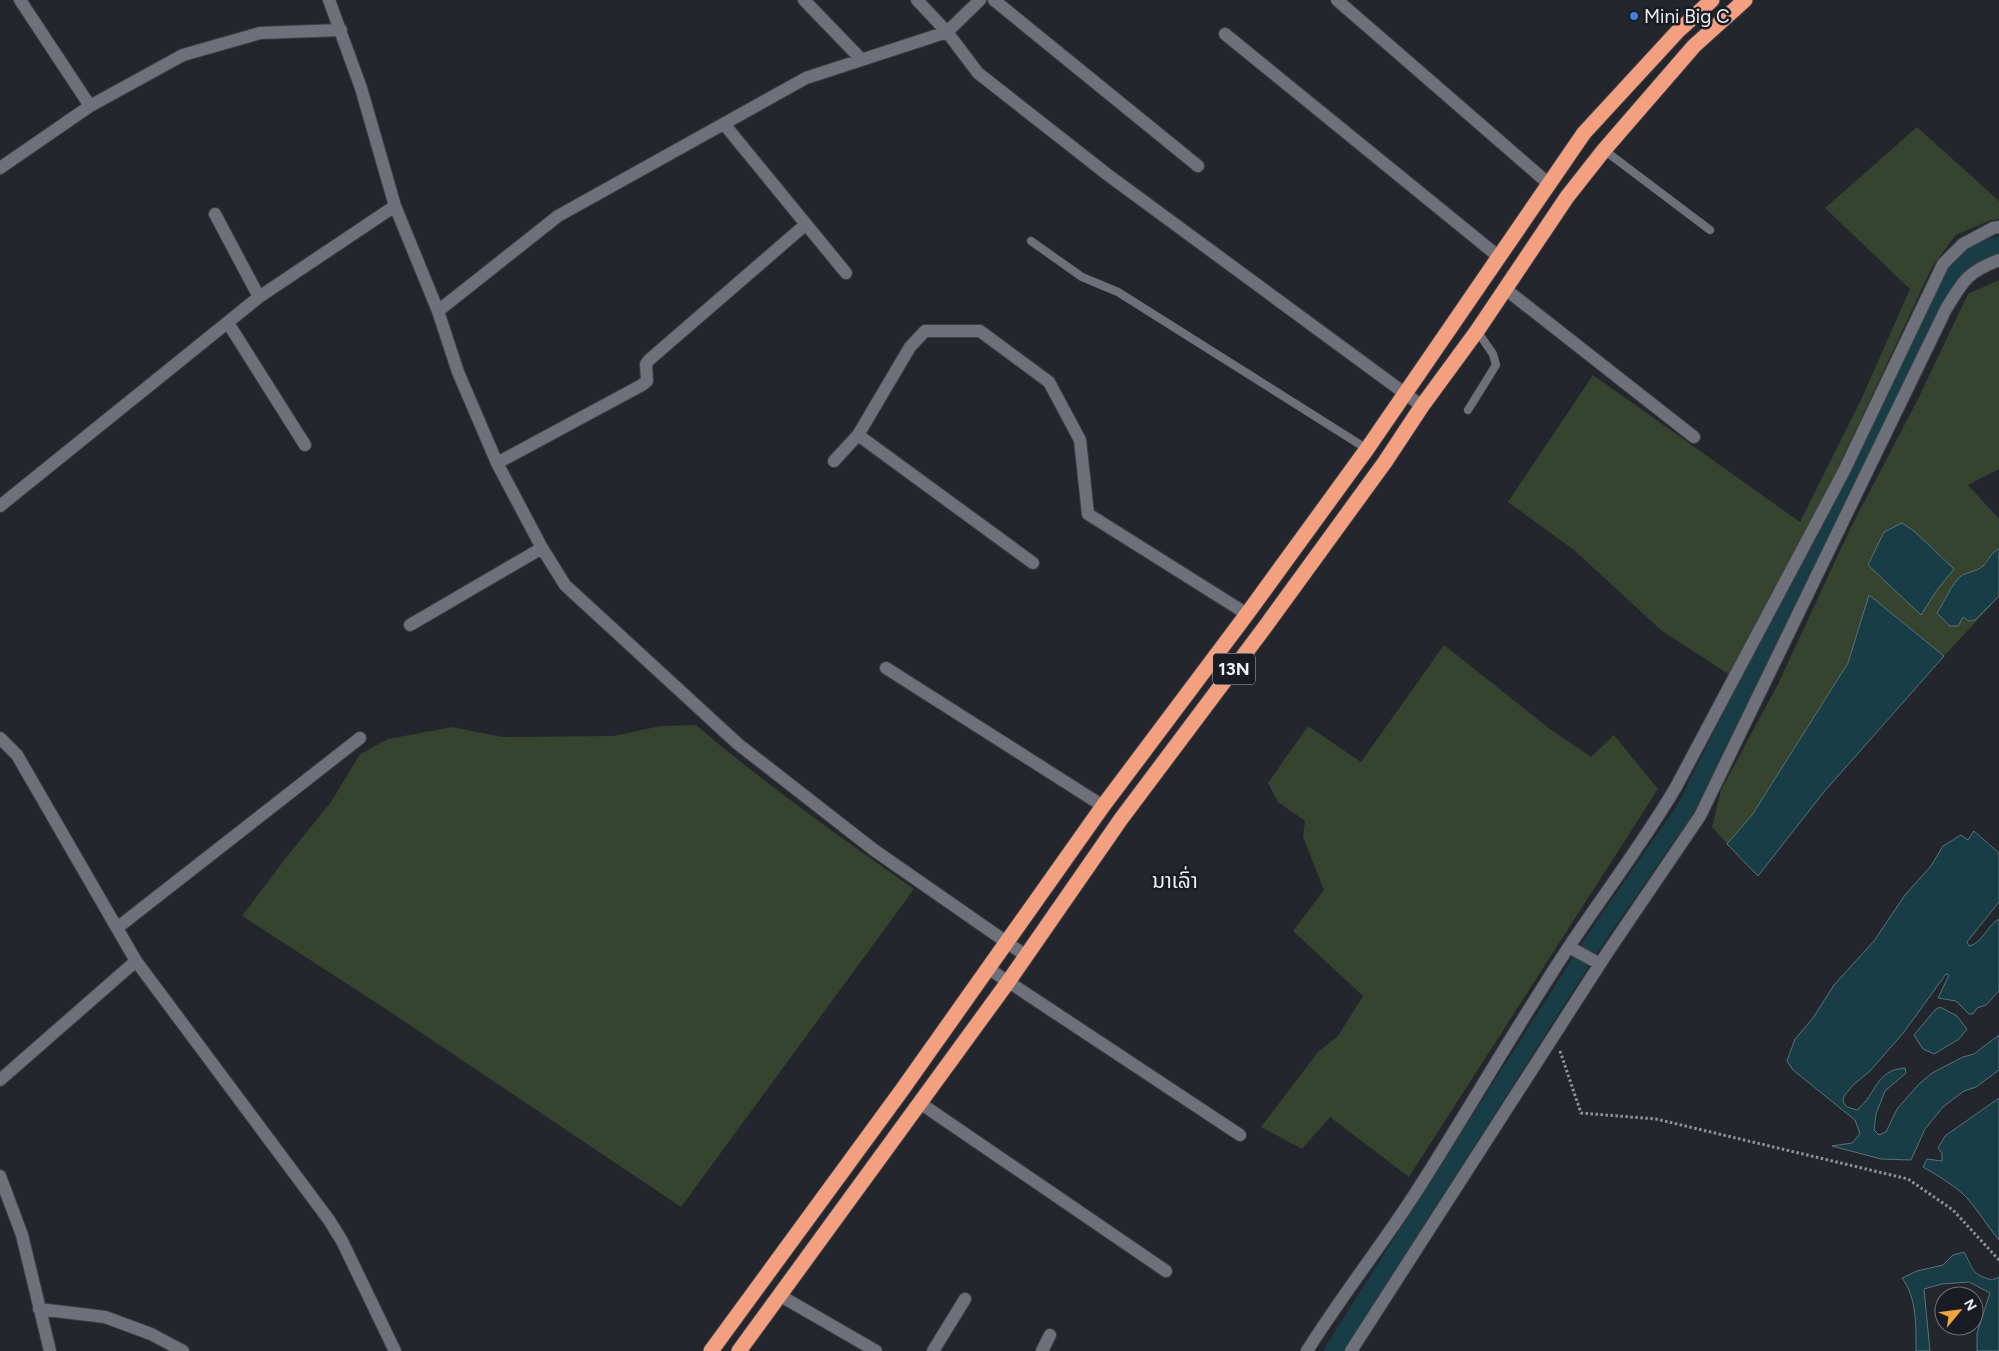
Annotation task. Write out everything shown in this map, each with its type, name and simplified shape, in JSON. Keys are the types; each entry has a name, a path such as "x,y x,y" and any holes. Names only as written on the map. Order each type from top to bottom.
{"highway":[{"name":"13N","path":"711,1351 989,970 1103,806 1247,614 1367,449 1405,392 1459,318 1584,133 1678,31 1712,0"},
{"name":"13N","path":"738,1351 1008,982 1121,819 1265,627 1379,470 1422,406 1477,331 1504,288 1567,197 1604,150 1694,46 1745,0"}],"street":[{"path":"20,0 90,106"},
{"path":"329,0 361,88 395,206 438,311 458,372 497,464 542,548 565,585 738,744 874,850 1025,955"},
{"path":"804,0 861,59"},
{"path":"917,0 946,32 978,73 1108,175 1422,406"},
{"path":"438,311 558,216 806,78 836,70 861,59 946,32 980,0"},
{"path":"994,0 1198,166"},
{"path":"1337,0 1550,184"},
{"path":"0,168 90,106 183,55 260,33 341,30"},
{"path":"1225,34 1499,257"},
{"path":"724,124 846,273"},
{"path":"0,506 259,298 395,206"},
{"path":"215,214 259,298"},
{"path":"497,464 642,385 646,381 646,364 649,360 805,225"},
{"path":"1307,1351 1337,1304 1418,1190 1503,1049 1676,788 1844,471 1943,264 1962,244 1999,227"},
{"path":"1351,1351 1600,964 1700,816 1946,309 1960,285 1978,268 1999,260"},
{"path":"1504,288 1694,437"},
{"path":"228,322 305,445"},
{"path":"834,461 858,436 910,347 925,331 980,331 1049,382 1080,440 1088,514 1247,614"},
{"path":"858,436 1033,563"},
{"path":"410,625 542,548"},
{"path":"886,668 1103,806"},
{"path":"0,738 17,755 136,961 342,1241 395,1351"},
{"path":"116,928 360,738"},
{"path":"1569,947 1600,964"},
{"path":"0,1080 136,961"},
{"path":"989,970 1240,1134"},
{"path":"920,1104 1166,1271"},
{"path":"1,1179 22,1235 50,1351"},
{"path":"779,1295 876,1351"},
{"path":"933,1351 965,1299"},
{"path":"39,1309 105,1317 151,1334 183,1351"},
{"path":"1042,1351 1050,1335"}],"lane":[{"path":"1604,150 1710,230"},
{"path":"1031,241 1082,277 1118,292 1367,449"},
{"path":"1468,410 1496,365 1493,354 1477,331"}],"path":[{"path":"1555,1034 1581,1113 1656,1119 1908,1179 1953,1210 1999,1260"}],"green space":[{"path":"1917,127 1999,201 1999,219 1991,220 1956,235 1932,267 1798,554 1731,676 1661,630 1574,550 1508,502 1593,375 1800,522 1860,402 1910,289 1825,208"},
{"path":"1999,280 1999,469 1968,485 1999,519 1999,597 1944,656 1869,596 1848,663 1752,815 1727,844 1712,827 1721,790 1778,684 1850,529 1917,401 1968,294"},
{"path":"1444,645 1550,729 1591,757 1614,735 1658,789 1409,1177 1330,1117 1302,1149 1261,1127 1318,1052 1338,1036 1363,996 1293,931 1324,890 1303,837 1305,821 1278,802 1268,783 1308,726 1361,762"},
{"path":"696,725 776,789 914,889 681,1207 386,1009 242,916 331,802 360,754 388,739 452,727 502,737 614,736 660,726"}],"water":[{"path":"1902,523 1914,531 1954,569 1937,590 1921,615 1868,565 1884,532"},
{"path":"1999,549 1999,596 1975,620 1969,621 1963,617 1958,626 1950,626 1937,613 1951,588 1961,576 1980,568"},
{"path":"1869,595 1944,656 1823,793 1758,876 1727,844 1752,815 1848,663"},
{"path":"1974,831 1999,853 1999,902 1967,942 1969,946 1974,944 1999,919 1999,991 1986,1005 1977,1008 1973,1014 1969,1014 1956,1001 1938,998 1949,975 1946,974 1904,1032 1870,1071 1853,1085 1844,1096 1843,1102 1847,1107 1857,1110 1864,1104 1882,1078 1888,1073 1905,1068 1906,1073 1885,1091 1876,1114 1874,1130 1879,1135 1886,1132 1897,1109 1919,1084 1932,1073 1963,1057 1974,1054 1999,1035 1999,1070 1976,1087 1964,1091 1943,1107 1925,1129 1911,1160 1881,1159 1832,1146 1852,1143 1860,1134 1855,1120 1793,1070 1787,1061 1795,1039 1813,1018 1834,985 1874,941 1905,895 1931,866 1943,846 1961,835 1968,840"},
{"path":"1940,1007 1957,1016 1967,1029 1959,1039 1934,1054 1923,1049 1914,1035 1935,1010"},
{"path":"1999,1098 1999,1240 1964,1195 1923,1167 1927,1159 1942,1161 1942,1153 1938,1148 1945,1136"},
{"path":"1964,1252 1976,1273 1992,1280 1999,1277 1999,1351 1977,1351 1977,1336 1984,1336 1984,1311 1990,1293 1984,1290 1984,1286 1977,1286 1969,1282 1942,1284 1924,1289 1930,1351 1916,1351 1916,1322 1913,1303 1911,1294 1902,1278 1917,1271 1943,1265 1953,1255"}],"waterway":[{"path":"1333,1351 1596,938 1686,808 1918,338 1957,267 1983,249 1999,246"}],"place":[{"name":"Mini Big C","path":"1634,16"}],"district":[{"name":"ນາເລົ່າ","path":"1175,881"}]}
